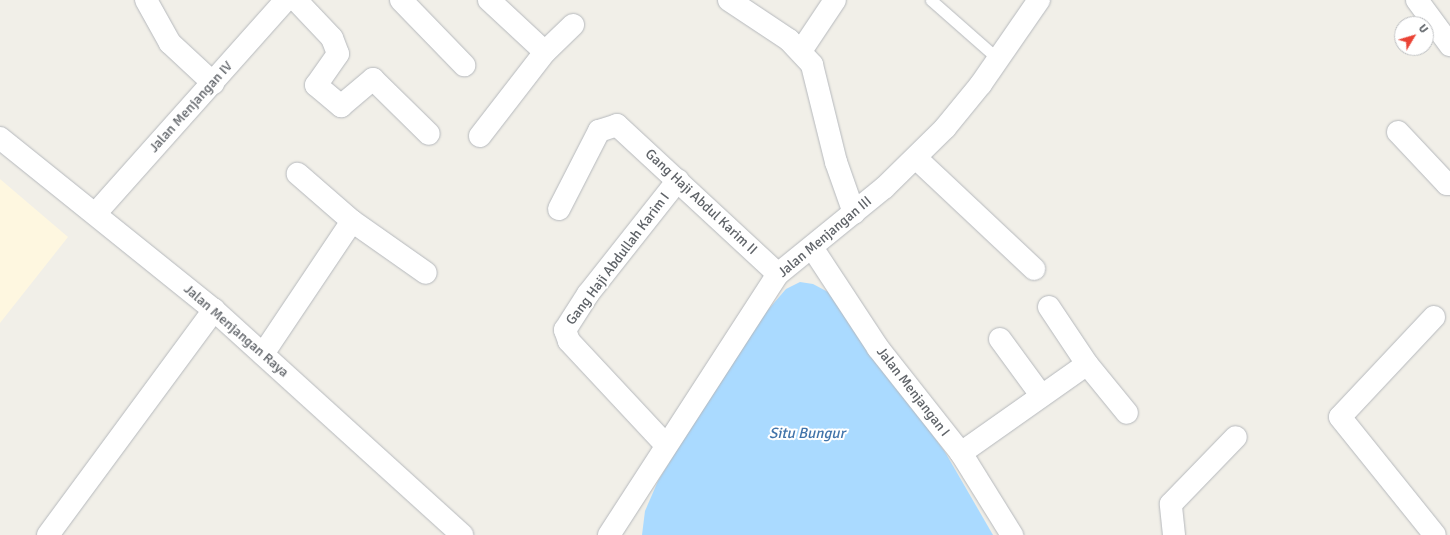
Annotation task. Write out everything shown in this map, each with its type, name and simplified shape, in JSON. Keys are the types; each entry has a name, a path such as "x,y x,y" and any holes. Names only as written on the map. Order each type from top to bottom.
{"street":[{"path":"146,0 170,43 213,83"},
{"name":"Jalan Menjangan IV","path":"96,213 286,0"},
{"path":"296,0 332,38 338,54 316,85 341,106 372,79 429,134"},
{"path":"401,0 464,65"},
{"path":"489,0 545,52"},
{"path":"801,51 835,0"},
{"name":"Jalan Menjangan III","path":"609,535 665,444 778,274 812,249 916,158 981,84 1039,0"},
{"path":"1417,0 1450,45"},
{"path":"737,3 801,51 812,65 836,162 854,213"},
{"path":"480,136 545,52 572,25"},
{"name":"Gang Haji Abdul Karim II","path":"559,209 599,131 617,125 778,274"},
{"path":"1398,132 1450,184"},
{"name":"Jalan Menjangan Raya","path":"0,138 96,213 214,310 459,534"},
{"path":"916,158 1034,269"},
{"path":"298,174 352,221 426,273"},
{"name":"Gang Haji Abdullah Karim I","path":"665,444 569,341 566,330 568,322 678,180"},
{"path":"262,354 352,221"},
{"name":"Jalan Menjangan I","path":"812,249 878,348 961,453 1012,535"},
{"path":"1049,307 1087,364 1126,413"},
{"path":"48,535 214,310"},
{"path":"1434,318 1340,418 1435,535"},
{"path":"1000,339 1041,395"},
{"path":"961,453 1041,395 1087,364"},
{"path":"1174,535 1171,504 1236,437"}],"lane":[{"path":"931,0 998,59"}],"shaded area":[{"path":"0,179 68,237 0,323"}],"water":[{"name":"Situ Bungur","path":"800,282 813,284 828,292 841,309 945,452 993,535 642,535 645,511 658,481 678,448 760,319 786,289"}]}
